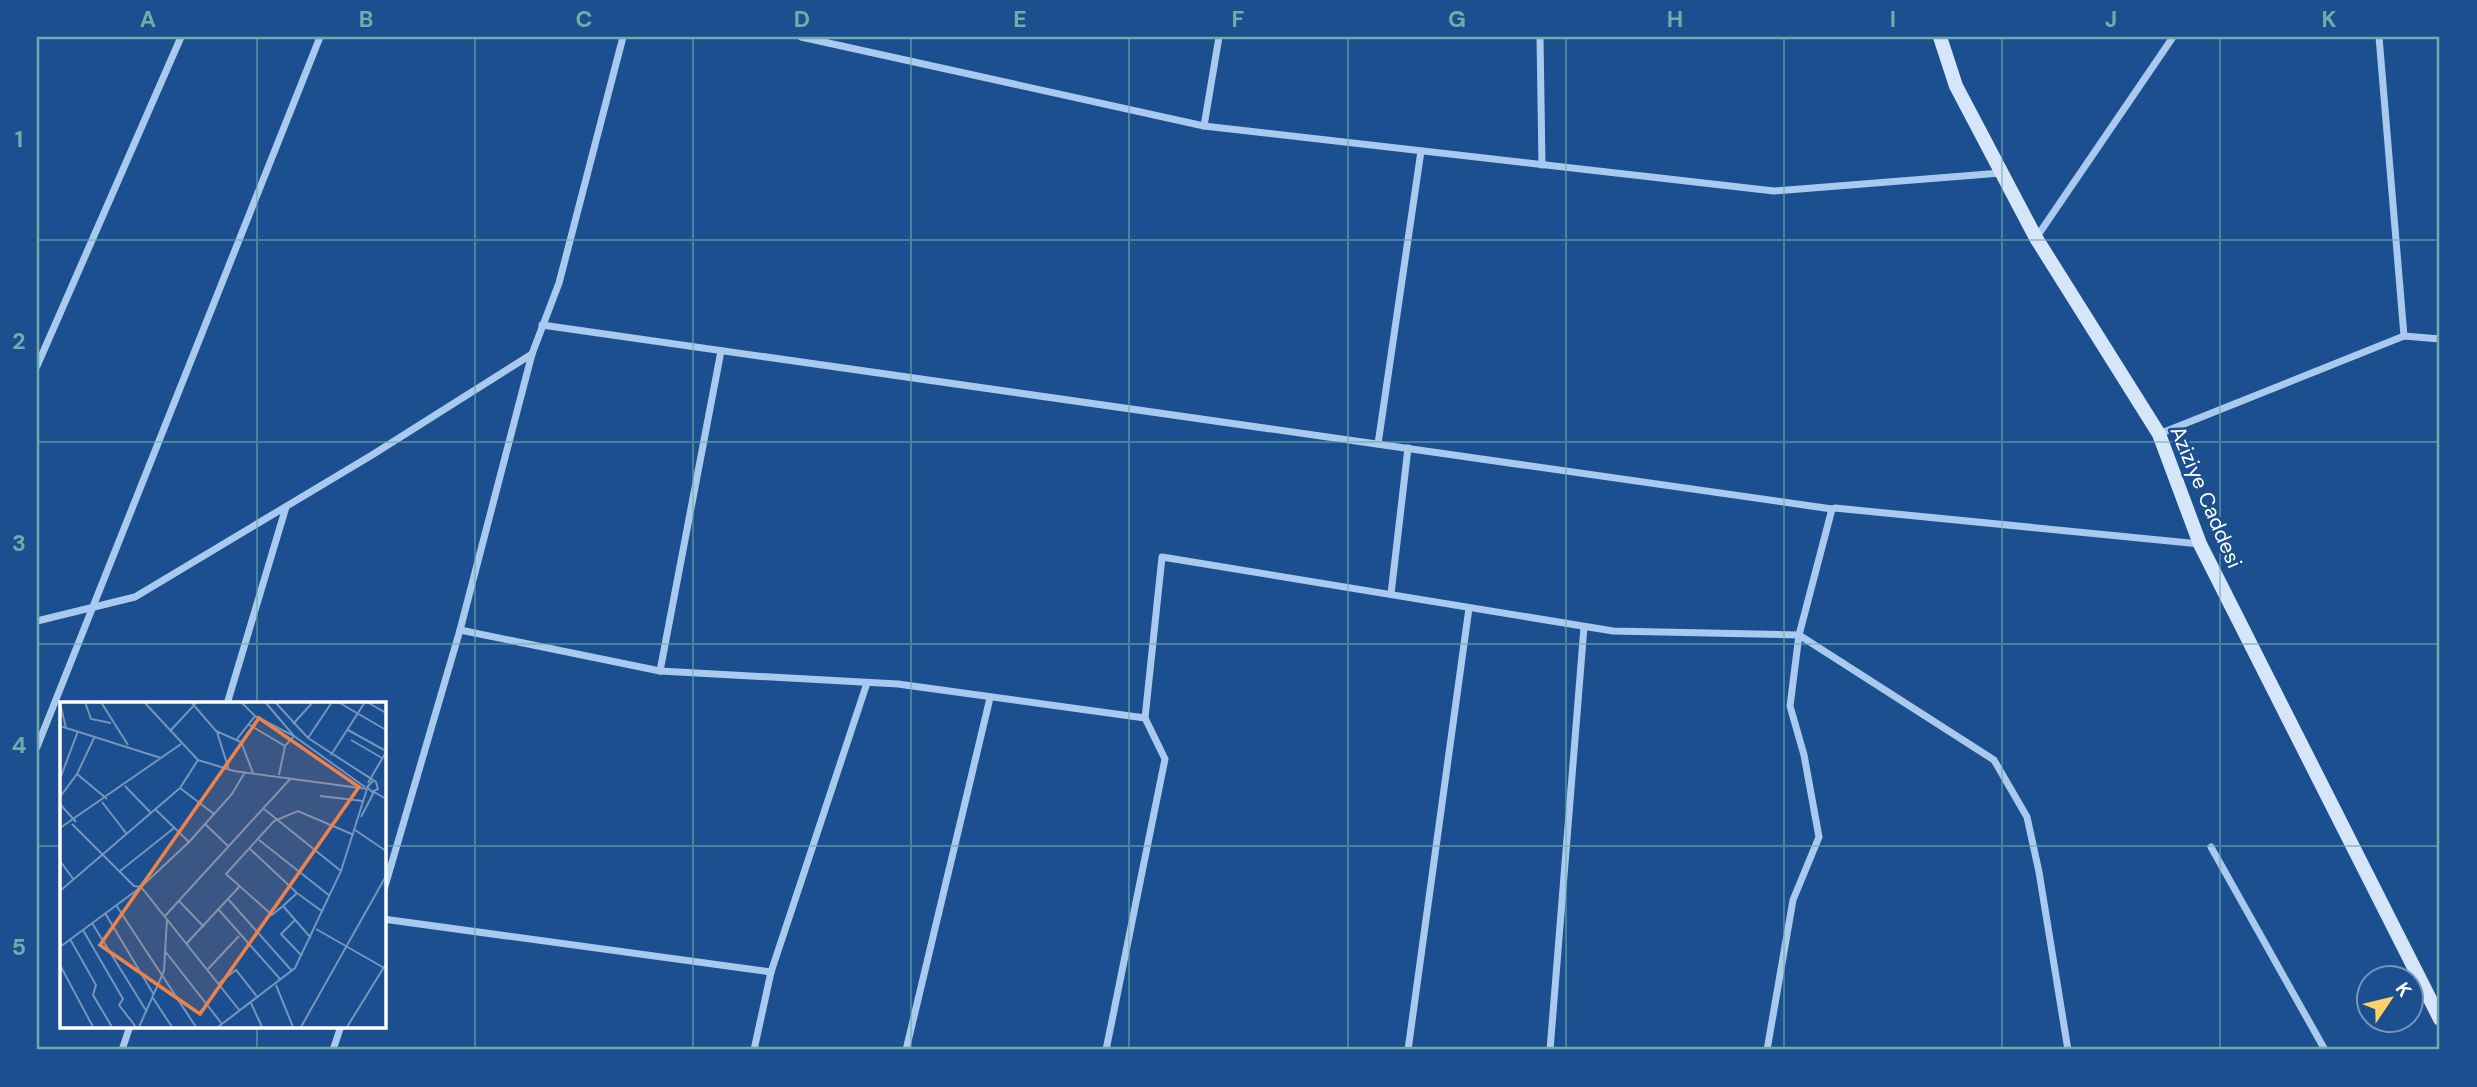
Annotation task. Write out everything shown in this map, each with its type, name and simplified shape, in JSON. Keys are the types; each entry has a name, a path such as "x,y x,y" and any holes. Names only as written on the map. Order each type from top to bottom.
{"main road":[{"name":"Aziziye Caddesi","path":"1945,40 1956,86 2035,238 2159,434 2200,544 2440,1019"}],"street":[{"path":"37,366 181,37"},
{"path":"37,747 320,37"},
{"path":"385,886 460,629 532,354 559,283 623,37"},
{"path":"801,37 1204,126 1542,165 1774,191 2002,173"},
{"path":"1204,126 1219,37"},
{"path":"1540,37 1542,165"},
{"path":"2035,238 2173,37"},
{"path":"2379,37 2404,335"},
{"path":"1378,444 1421,151"},
{"path":"542,325 1832,509 2200,544"},
{"path":"2159,434 2404,335 2440,339"},
{"path":"660,671 721,351"},
{"path":"37,621 135,597 532,354"},
{"path":"1391,594 1408,448"},
{"path":"228,702 286,506"},
{"path":"1767,1050 1793,900 1819,837 1804,755 1790,706 1799,635 1832,509"},
{"path":"1106,1050 1165,759 1145,719 1162,557 1613,631 1799,635 1994,760 2027,817 2039,872 2067,1050"},
{"path":"1408,1050 1469,608"},
{"path":"1550,1050 1584,627"},
{"path":"460,629 660,671 898,684 1145,719"},
{"path":"754,1050 771,972 867,682"},
{"path":"905,1050 990,698"},
{"path":"2211,847 2325,1050"},
{"path":"385,919 771,972"},
{"path":"122,1050 129,1028"},
{"path":"333,1050 340,1028"}]}
